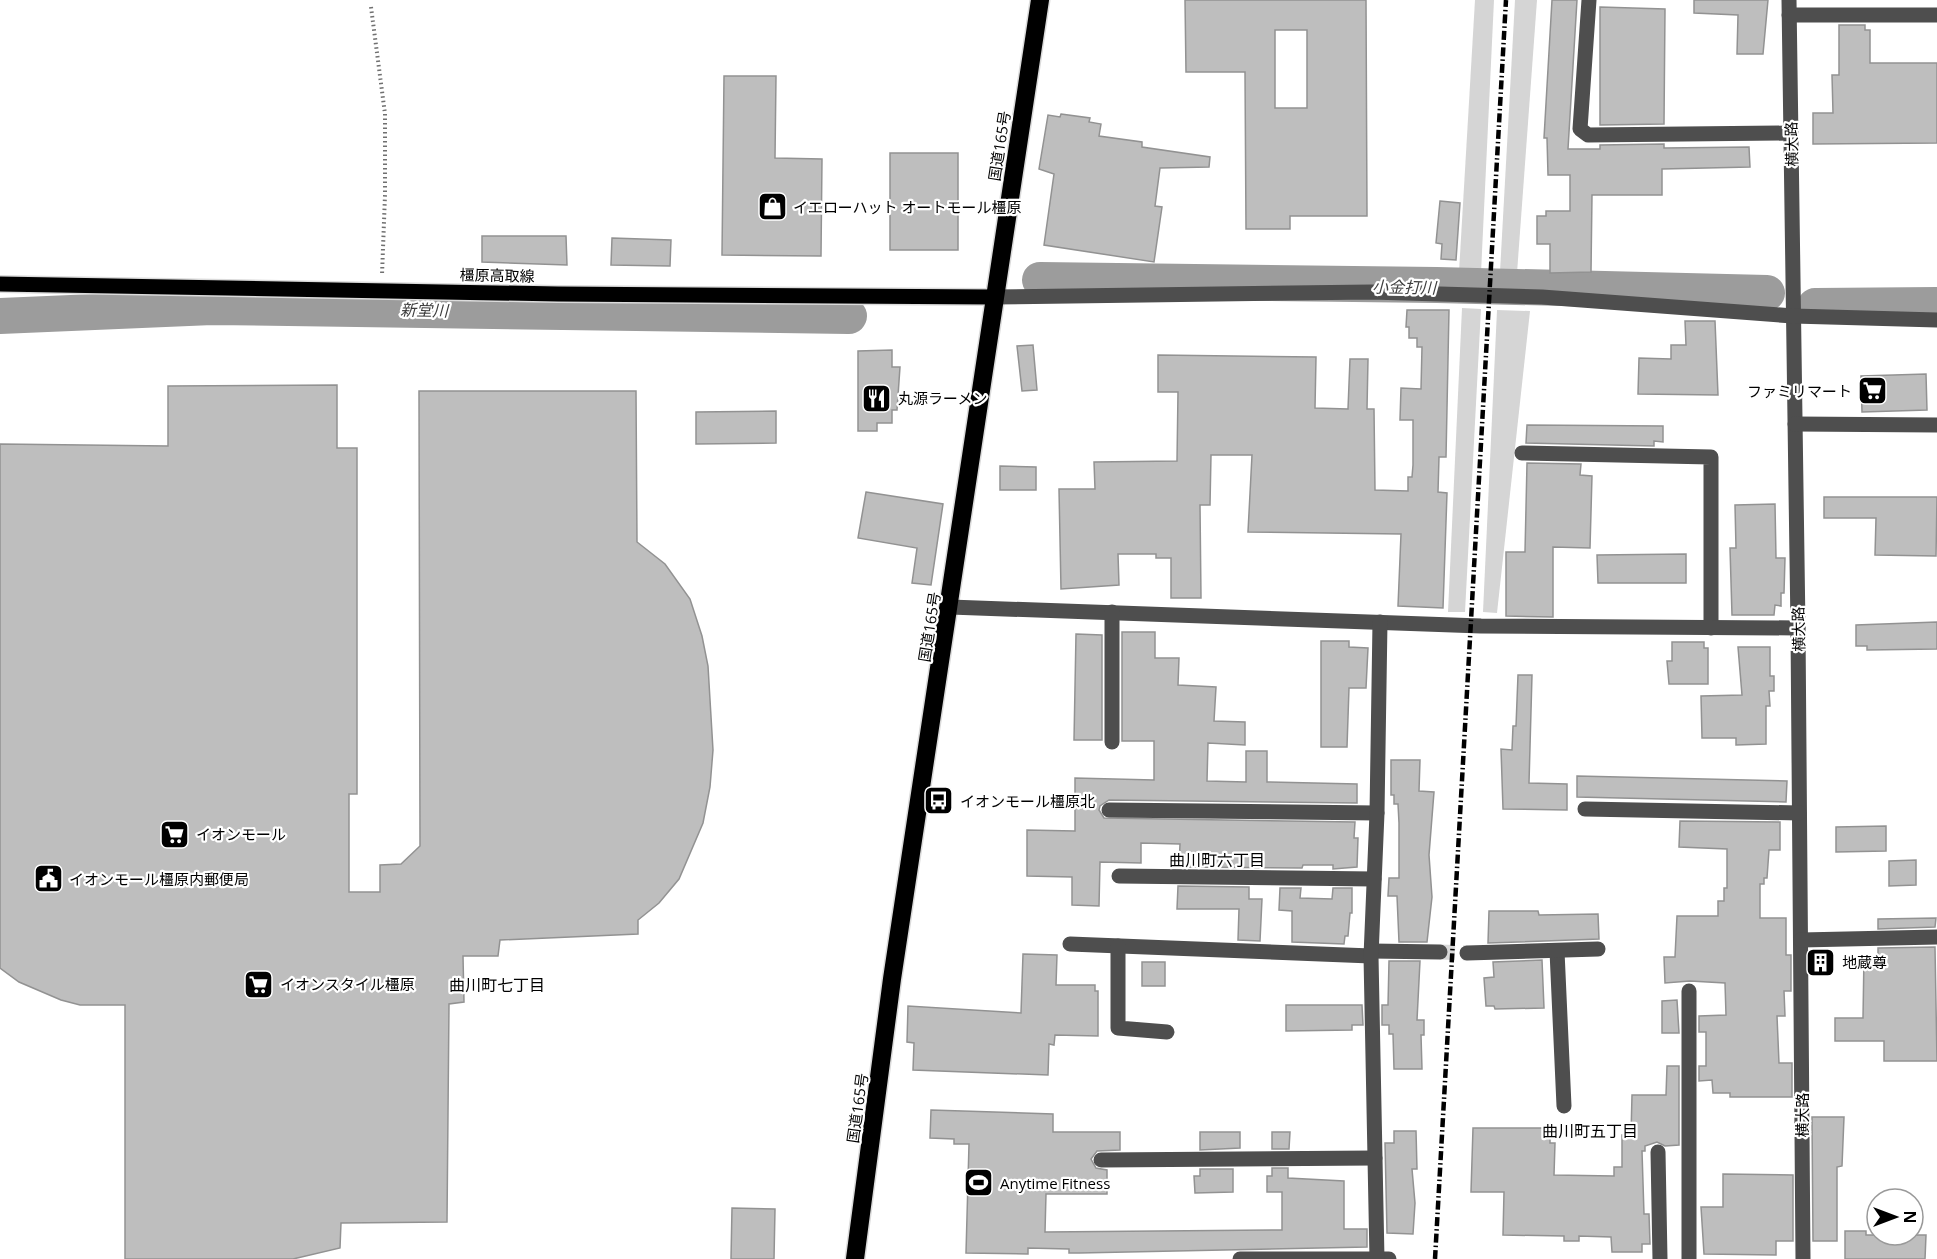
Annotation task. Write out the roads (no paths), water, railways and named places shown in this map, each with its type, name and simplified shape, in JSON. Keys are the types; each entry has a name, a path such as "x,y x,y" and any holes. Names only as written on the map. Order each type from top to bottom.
{"highway":[{"name":"国道165号","path":"855,1259 892,979 950,607 993,297 1040,0"}],"main road":[{"name":"橿原高取線","path":"0,284 993,297"}],"street":[{"path":"1589,0 1580,129 1587,135 1791,133"},
{"path":"1789,8 1937,15"},
{"name":"横大路","path":"1789,8 1798,628 1803,1259"},
{"path":"993,297 1371,292 1542,297 1793,316 1937,320"},
{"path":"1795,424 1937,425"},
{"path":"1522,453 1711,457 1711,628"},
{"path":"950,607 1481,626 1798,628"},
{"path":"1112,612 1112,742"},
{"path":"1377,1258 1371,953 1377,813 1380,622"},
{"path":"1585,809 1799,813"},
{"path":"1109,810 1377,813"},
{"path":"1119,876 1374,879"},
{"path":"1801,940 1937,937"},
{"path":"1070,944 1371,953 1440,952"},
{"path":"1118,946 1118,1028 1167,1032"},
{"path":"1467,953 1598,949"},
{"path":"1557,951 1564,1106"},
{"path":"1689,991 1689,1259"},
{"path":"1658,1152 1660,1259"},
{"path":"1101,1160 1375,1158"},
{"path":"1240,1259 1389,1259"}],"waterway":[{"name":"小金打川","path":"1040,280 1437,285 1767,293"},
{"name":"小金打川","path":"1815,306 1937,305"},
{"name":"新堂川","path":"0,316 212,307 849,316"}],"tunnel":[{"path":"1440,952 1467,953"}],"railway":[{"path":"1435,1259 1506,0"}],"place":[{"name":"イエローハット オートモール橿原","path":"772,207"},
{"name":"ファミリマート","path":"1873,391"},
{"name":"丸源ラーメン","path":"877,398"},
{"name":"イオンモール橿原北","path":"939,801"},
{"name":"イオンモール","path":"175,834"},
{"name":"イオンモール橿原内郵便局","path":"48,879"},
{"name":"地蔵尊","path":"1821,962"},
{"name":"イオンスタイル橿原","path":"259,984"},
{"name":"Anytime Fitness","path":"979,1183"}],"district":[{"name":"曲川町六丁目","path":"1217,860"},
{"name":"曲川町七丁目","path":"497,985"},
{"name":"曲川町五丁目","path":"1590,1131"}]}
